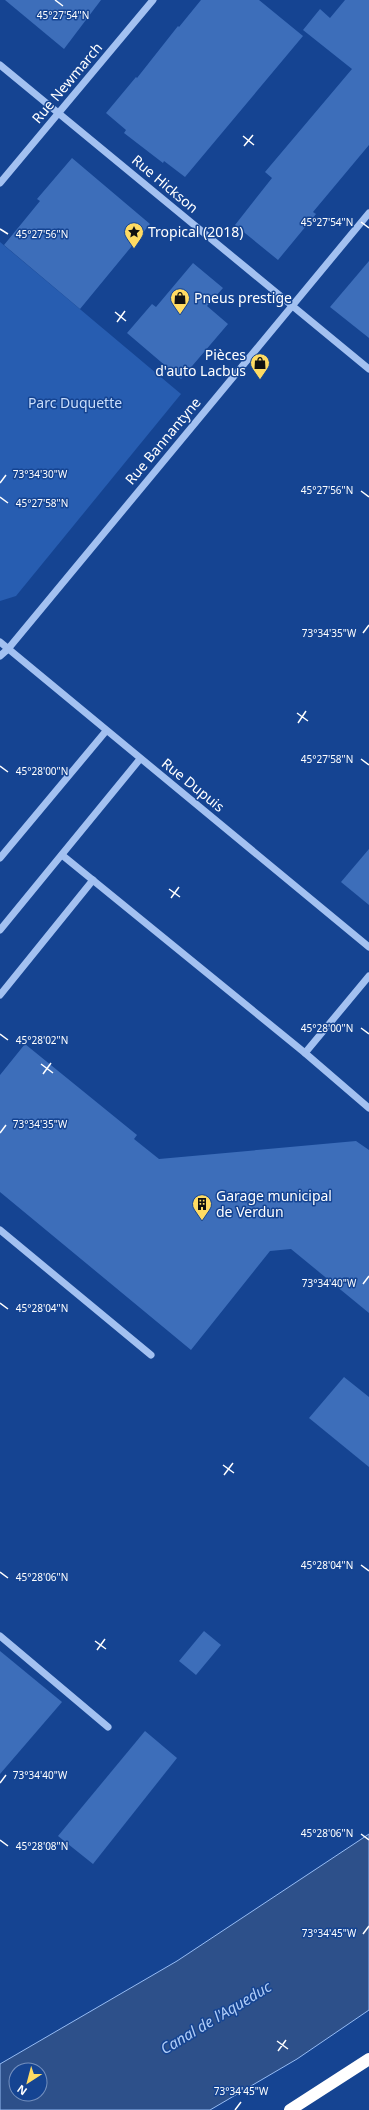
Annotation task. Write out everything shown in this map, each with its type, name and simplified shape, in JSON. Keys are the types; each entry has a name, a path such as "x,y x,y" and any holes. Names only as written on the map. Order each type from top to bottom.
{"highway":[{"path":"290,2110 369,2059"}],"street":[{"name":"Rue Newmarch","path":"0,183 153,0"},
{"name":"Rue Hickson","path":"0,65 369,370"},
{"name":"Rue Bannantyne","path":"0,656 8,649 369,213"},
{"name":"Rue Dupuis","path":"0,642 369,947"},
{"path":"0,858 106,731"},
{"path":"0,930 140,759"},
{"path":"62,855 305,1053 369,1108"},
{"path":"0,995 93,880"},
{"path":"305,1053 369,976"},
{"path":"0,1230 151,1355"},
{"path":"0,1636 108,1727"}],"green space":[{"name":"Parc Duquette","path":"0,242 181,394 16,596 0,601"}],"water":[{"name":"Canal de l'Aqueduc","path":"369,1834 369,2010 297,2059 210,2110 0,2110 0,2064 177,1961"}],"building":[{"path":"5,0 101,0 64,49"},
{"path":"201,0 259,0 303,36 185,177 164,161 163,163 124,133 126,130 106,113 136,77 137,78 178,26 179,27"},
{"path":"345,0 369,0 369,145 313,212 316,214 278,260 235,225 272,178 265,172 352,69 303,30 320,9 330,18"},
{"path":"72,158 150,224 80,309 4,245 40,201 37,199"},
{"path":"369,261 369,338 330,307"},
{"name":"Pneus prestige","path":"193,263 223,288 207,306 228,324 181,379 127,333 152,304 156,307"},
{"path":"369,849 369,905 341,882"},
{"name":"Garage municipal de Verdun","path":"25,1044 137,1135 134,1139 159,1159 356,1141 369,1150 369,1313 291,1249 270,1251 191,1350 0,1192 0,1075"},
{"path":"344,1377 369,1397 369,1467 309,1418"},
{"path":"204,1631 221,1645 196,1675 179,1661"},
{"path":"0,1651 62,1702 0,1774"},
{"path":"145,1731 177,1758 93,1864 58,1836"}],"place":[{"name":"Tropical (2018)","path":"134,249"},
{"name":"Pneus prestige","path":"180,315"},
{"name":"Pièces d'auto Lacbus","path":"260,380"},
{"name":"Garage municipal de Verdun","path":"202,1221"}]}
